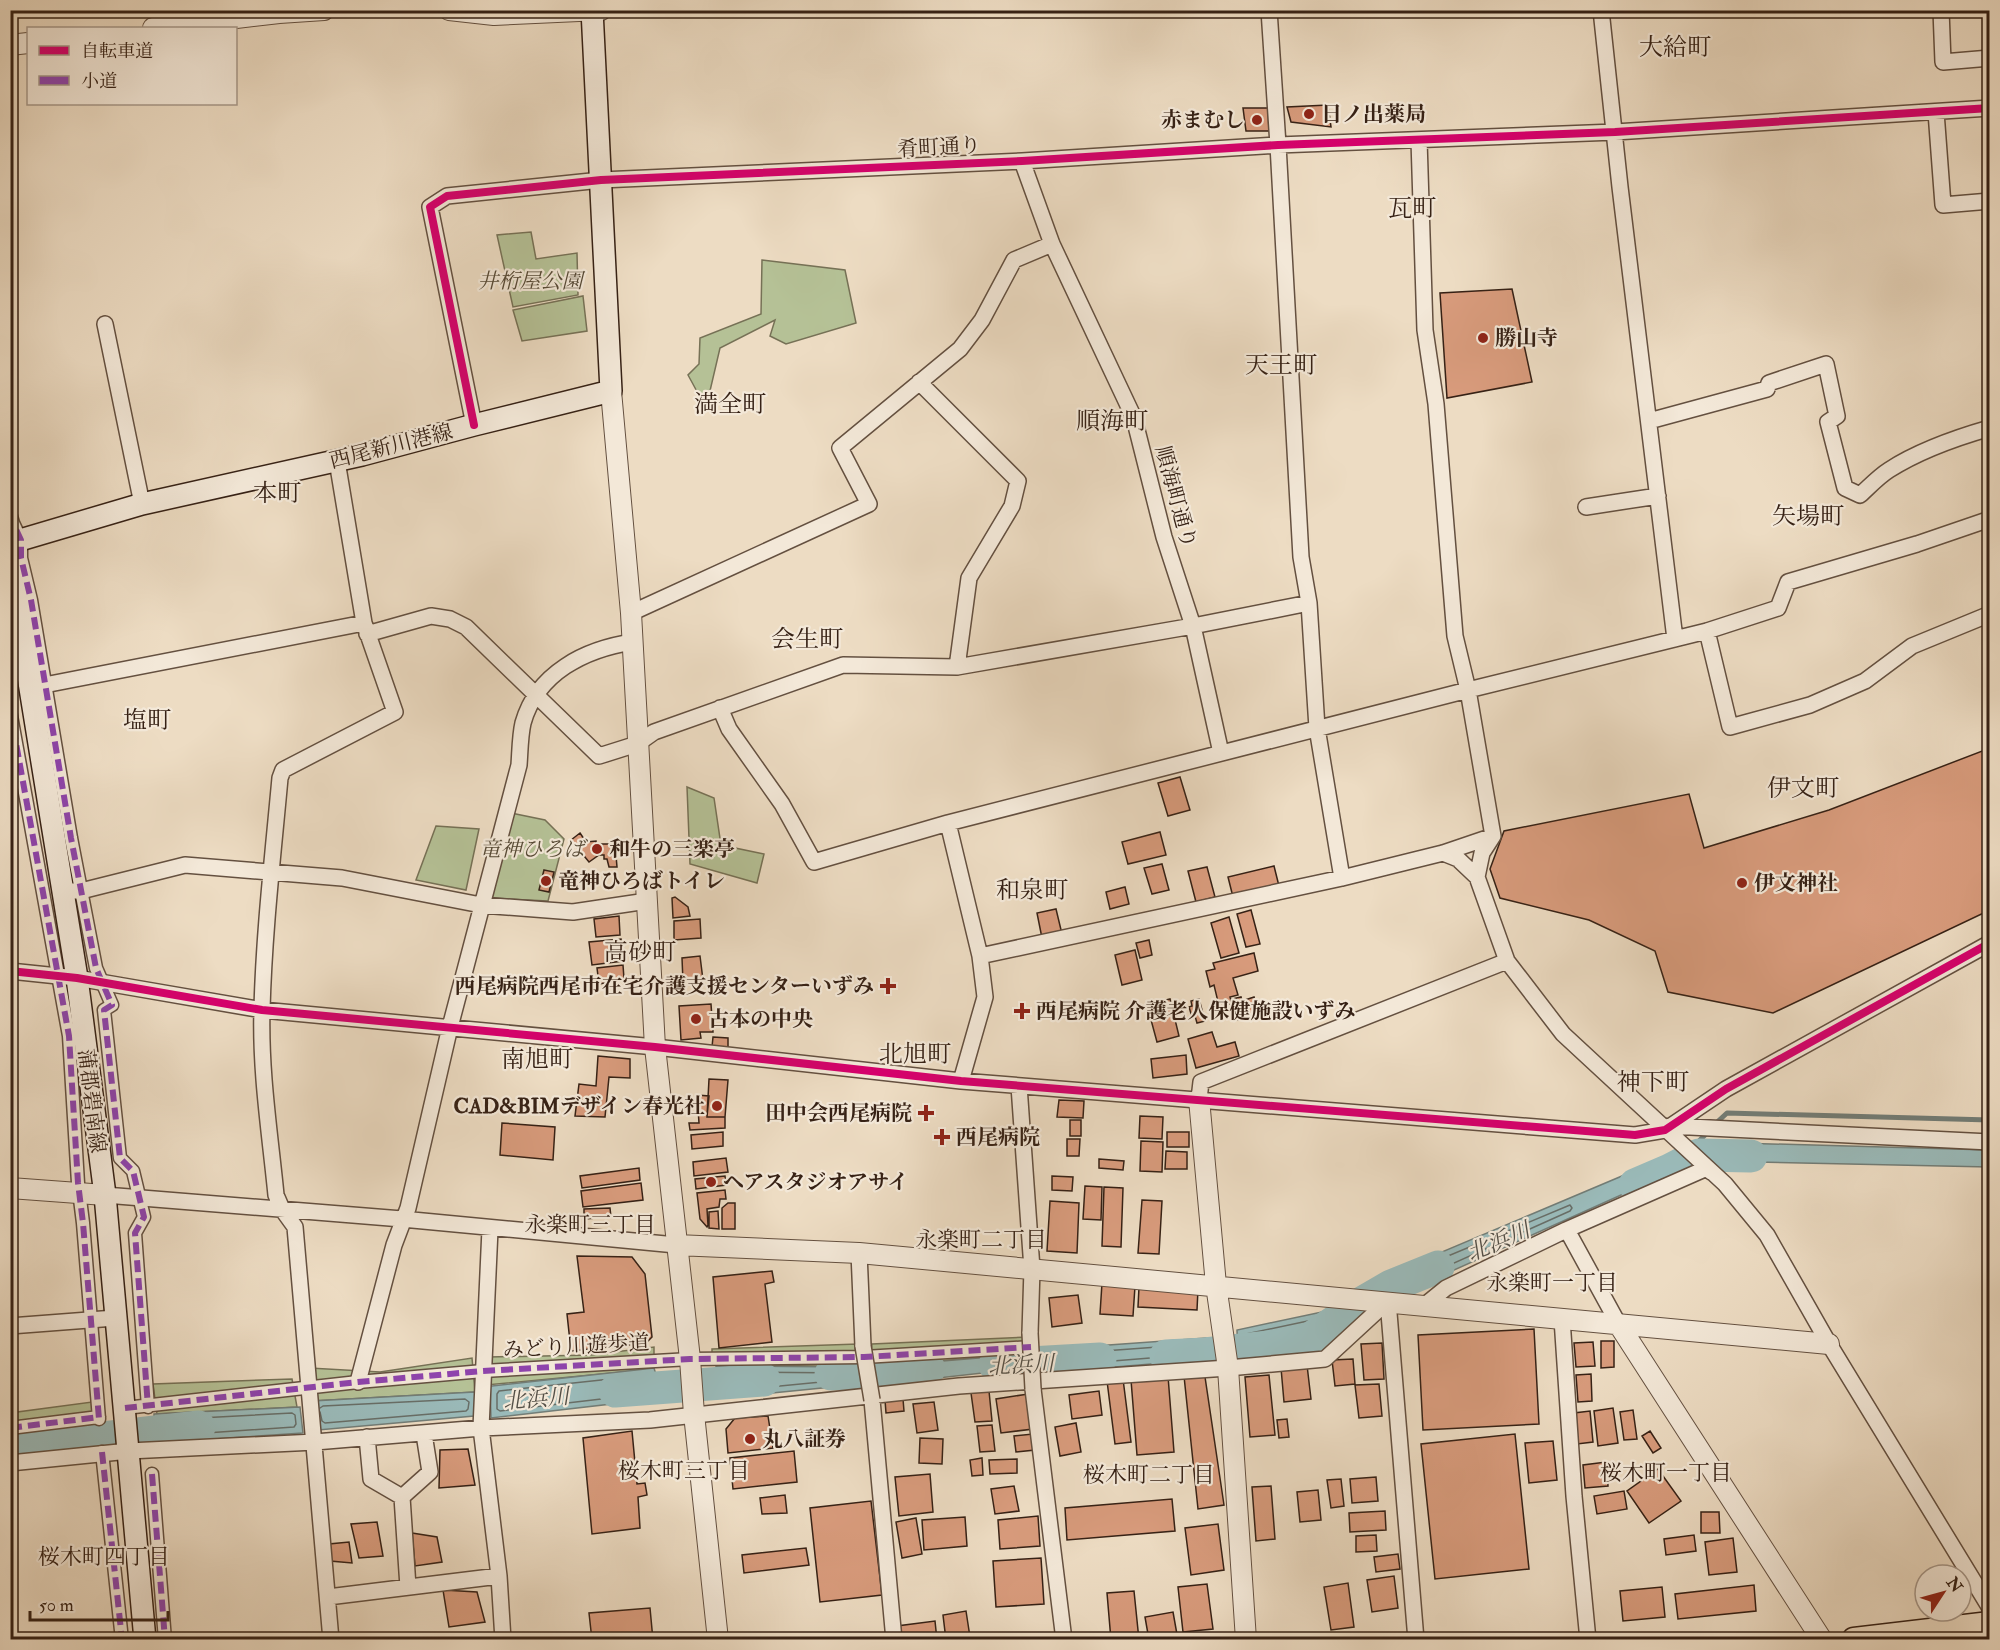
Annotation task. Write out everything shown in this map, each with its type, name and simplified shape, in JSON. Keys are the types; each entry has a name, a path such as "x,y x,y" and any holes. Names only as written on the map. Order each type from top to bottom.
{"main road":[{"path":"592,11 611,391"},
{"name":"西尾新川港線","path":"16,542 142,504 337,460 611,391"},
{"name":"蒲郡碧南線","path":"10,565 37,687 72,891 67,977 105,1196 145,1640"},
{"path":"1854,1640 1989,1624"}],"street":[{"path":"161,27 279,12 324,10"},
{"path":"450,10 494,15 601,10"},
{"path":"1269,10 1301,556 1309,603 1317,728 1342,878"},
{"path":"1601,10 1675,639"},
{"path":"1941,10 1943,62 1989,58"},
{"path":"10,45 27,43"},
{"name":"肴町通り","path":"474,425 430,207 447,196 601,180 1022,161 1278,145 1615,132 1989,108"},
{"path":"1936,112 1943,205 1989,201"},
{"path":"1419,140 1425,330 1436,404 1455,636 1468,690 1493,836 1482,852 1477,877"},
{"name":"順海町通り","path":"1022,161 1052,244 1134,418 1164,537 1193,626 1221,753"},
{"path":"631,613 869,504 840,448 960,348 982,320 1014,260 1052,244"},
{"path":"105,324 142,504"},
{"path":"1649,421 1767,389 1768,383 1826,364 1837,416 1828,422 1845,488 1860,495 1887,472 1908,459 1955,438 1989,428"},
{"path":"919,382 1018,481 1012,506 969,578 957,667"},
{"path":"611,391 633,642 655,1047 718,1640"},
{"path":"331,1640 295,1227 282,1209 276,1195 264,1081 262,1010 271,871 280,778 283,771 396,712 365,628 337,460"},
{"path":"1586,507 1658,496"},
{"path":"10,513 31,600 37,687 431,616 450,619 466,627 599,756 637,744 654,732 843,665 957,667 1193,626 1309,603"},
{"path":"720,708 729,729 782,804 814,862 948,823 1468,690 1707,632 1778,608 1788,582 1917,544 1989,519"},
{"path":"1707,632 1730,727 1820,701 1865,681 1912,646 1989,614"},
{"path":"358,1382 394,1245 408,1208 450,1027 519,765 523,724 534,694 566,665 583,655 612,645 633,642"},
{"path":"10,710 67,977 79,1193 99,1418 10,1428"},
{"path":"948,823 980,956 985,997 961,1081"},
{"path":"980,956 1342,878 1443,853 1493,836"},
{"path":"1443,853 1458,859 1477,877 1507,961 1563,1034 1725,1184 1767,1234 1829,1344 1989,1608"},
{"path":"148,1406 135,1233 144,1217 133,1171 120,1158 104,1010 112,1005 96,968 72,891 185,865 342,878 481,905 573,912 647,901"},
{"path":"1670,1132 1726,1089 1989,943"},
{"path":"1246,1640 1228,1367 1216,1285 1199,1099 1201,1082 1507,961"},
{"path":"10,971 67,977 262,1010 655,1047 961,1081 1635,1135 1670,1132 1989,1142"},
{"path":"1019,1086 1032,1269 1030,1340 1033,1389 1064,1640"},
{"path":"1425,1305 1446,1288 1568,1230 1709,1170"},
{"path":"10,1188 402,1219 676,1245 859,1253 1829,1344"},
{"path":"490,1228 481,1428 499,1576 503,1640"},
{"path":"1568,1230 1619,1325 1822,1640"},
{"path":"859,1253 864,1351 872,1400 894,1640"},
{"path":"10,1463 102,1453 128,1446 315,1442 481,1428 650,1420 693,1406 1325,1359 1388,1301"},
{"path":"1388,1301 1416,1640"},
{"path":"10,1326 115,1318"},
{"path":"1562,1319 1574,1496 1588,1640"},
{"name":"みどり川遊歩道","path":"125,1408 358,1382 483,1371 1030,1340"},
{"path":"402,1497 430,1472 424,1434"},
{"path":"367,1437 371,1479 402,1497"},
{"path":"102,1453 122,1640"},
{"path":"153,1474 165,1640"},
{"path":"402,1497 408,1587"},
{"path":"328,1597 499,1576"}],"green space":[{"name":"井桁屋公園","path":"531,232 536,259 577,253 578,295 513,307 497,235"},
{"path":"762,260 845,270 856,323 786,344 770,336 775,320 720,348 706,408 688,375 699,364 700,338 761,314"},
{"path":"583,296 587,331 522,341 513,310"},
{"path":"687,787 714,798 721,845 764,854 757,883 690,864"},
{"name":"竜神ひろば","path":"511,813 545,820 564,839 548,901 490,898"},
{"path":"436,826 479,829 466,890 416,880"},
{"path":"1027,1337 1027,1354 918,1363 869,1370 872,1344"},
{"path":"858,1344 858,1367 712,1364 712,1349"},
{"path":"654,1347 654,1369 486,1385 489,1357 591,1355"},
{"path":"472,1358 475,1392 312,1401 310,1368 380,1372"},
{"path":"292,1379 297,1407 157,1414 153,1384"},
{"path":"92,1402 96,1429 11,1436 10,1413"}],"water":[{"path":"1703,1142 1989,1150 1989,1167 1709,1161"},
{"name":"北浜川","path":"1667,1157 1679,1169 1414,1288 1378,1279"},
{"path":"1336,1309 1366,1316 1314,1349 1238,1357 1237,1330"},
{"name":"北浜川","path":"1206,1338 1211,1359 1055,1372 1053,1349"},
{"name":"北浜川","path":"1027,1354 1028,1368 885,1384 882,1366"},
{"path":"716,1366 858,1367 862,1384 721,1398"},
{"name":"北浜川","path":"654,1368 663,1398 491,1418 490,1386"},
{"name":"北浜川","path":"475,1392 474,1416 318,1430 312,1401"},
{"path":"300,1407 303,1433 154,1443 154,1414"},
{"path":"97,1429 98,1449 11,1457 11,1436"}],"building":[{"name":"日ノ出薬局","path":"1328,105 1331,127 1291,122 1287,107"},
{"name":"赤まむし","path":"1243,108 1268,108 1269,131 1246,131"},
{"name":"勝山寺","path":"1512,289 1532,382 1447,398 1440,293"},
{"name":"伊文神社","path":"1990,748 1990,910 1773,1013 1668,992 1655,951 1589,920 1500,898 1490,869 1504,831 1689,794 1704,848 1829,810"},
{"path":"1180,777 1190,810 1168,816 1158,783"},
{"path":"1160,832 1166,855 1128,864 1122,842"},
{"name":"和牛の三楽亭","path":"580,833 586,842 615,844 617,867 609,867 604,855 599,855 589,862 571,840"},
{"path":"1162,864 1169,890 1152,894 1144,868"},
{"path":"1274,866 1279,886 1233,897 1228,877"},
{"path":"1207,867 1215,897 1196,902 1188,871"},
{"name":"竜神ひろばトイレ","path":"544,870 554,872 549,892 539,890"},
{"path":"1125,887 1129,904 1110,909 1106,892"},
{"path":"675,897 688,907 690,916 673,918 672,898"},
{"path":"1056,909 1062,934 1042,938 1037,913"},
{"path":"1251,910 1260,944 1246,947 1237,914"},
{"path":"619,916 620,935 596,937 594,919"},
{"path":"1229,917 1239,953 1221,958 1211,923"},
{"path":"700,919 701,938 674,940 674,921"},
{"path":"621,939 623,961 592,965 589,942"},
{"path":"1149,940 1152,955 1140,958 1136,943"},
{"path":"1135,950 1142,980 1122,985 1115,955"},
{"path":"1254,953 1258,971 1233,978 1238,995 1230,997 1232,1004 1219,1006 1214,985 1210,987 1206,971 1215,969 1213,963"},
{"path":"700,956 703,980 683,982 682,958"},
{"path":"623,965 624,979 599,984 597,968"},
{"path":"1241,997 1242,1001 1254,997 1258,1014 1238,1020 1232,999"},
{"path":"1170,999 1179,1036 1157,1042 1147,1005"},
{"path":"1199,999 1205,1021 1197,1023 1189,1007 1192,1006 1191,1001"},
{"name":"古本の中央","path":"711,1004 713,1032 700,1032 701,1038 681,1040 679,1006"},
{"path":"1212,1032 1217,1047 1235,1042 1239,1056 1196,1068 1188,1039"},
{"path":"713,1037 728,1038 728,1049 712,1047"},
{"path":"1186,1055 1187,1074 1153,1078 1151,1059"},
{"path":"598,1056 630,1059 630,1078 609,1077 605,1117 575,1116 579,1084 596,1086"},
{"name":"CAD&BIMデザイン春光社","path":"709,1079 728,1080 725,1117 707,1117"},
{"path":"697,1095 709,1096 707,1117 725,1117 725,1128 690,1130 689,1123 699,1123"},
{"path":"1059,1100 1084,1101 1083,1118 1057,1117"},
{"path":"1140,1116 1163,1117 1162,1139 1139,1138"},
{"path":"1070,1120 1081,1120 1081,1136 1070,1136"},
{"path":"502,1123 555,1127 553,1160 500,1155"},
{"path":"723,1132 723,1146 692,1149 691,1135"},
{"path":"1167,1132 1189,1132 1189,1147 1167,1147"},
{"path":"1067,1139 1080,1139 1079,1156 1067,1156"},
{"path":"1141,1141 1163,1142 1162,1172 1140,1171"},
{"path":"1166,1151 1187,1152 1187,1169 1165,1169"},
{"path":"726,1158 728,1172 694,1176 693,1162"},
{"path":"1099,1159 1124,1161 1123,1170 1099,1168"},
{"path":"639,1168 640,1180 582,1188 580,1176"},
{"name":"ヘアスタジオアサイ","path":"725,1176 726,1185 696,1189 695,1179"},
{"path":"1052,1176 1073,1177 1072,1191 1052,1190"},
{"path":"641,1183 643,1200 583,1207 581,1191"},
{"path":"1085,1186 1102,1187 1101,1220 1083,1219"},
{"path":"1104,1187 1123,1188 1121,1247 1102,1246"},
{"path":"725,1190 726,1199 720,1199 719,1207 707,1209 707,1227 700,1219 697,1193"},
{"path":"1142,1200 1162,1201 1159,1254 1138,1253"},
{"path":"1050,1201 1079,1203 1077,1253 1047,1251"},
{"path":"728,1203 735,1203 735,1229 722,1229 722,1208"},
{"path":"610,1208 611,1217 584,1219 584,1209"},
{"path":"718,1211 719,1229 709,1228 709,1212"},
{"path":"577,1256 632,1257 645,1274 652,1337 646,1343 571,1351 567,1314 584,1312"},
{"path":"772,1271 774,1282 765,1284 772,1342 719,1348 713,1277"},
{"path":"1102,1283 1135,1286 1133,1316 1100,1314"},
{"path":"1139,1287 1198,1289 1197,1310 1138,1307"},
{"path":"1078,1295 1082,1323 1052,1327 1049,1298"},
{"path":"1534,1329 1539,1424 1423,1430 1418,1335"},
{"path":"1601,1341 1614,1341 1614,1367 1601,1368"},
{"path":"1593,1342 1595,1366 1576,1367 1574,1343"},
{"path":"1382,1343 1384,1379 1364,1380 1361,1344"},
{"path":"1353,1359 1355,1384 1335,1386 1332,1360"},
{"path":"1307,1365 1311,1399 1284,1402 1281,1368"},
{"path":"1591,1374 1592,1401 1578,1402 1576,1375"},
{"path":"1269,1375 1275,1435 1250,1437 1245,1377"},
{"path":"1168,1376 1174,1452 1137,1455 1131,1380"},
{"path":"1184,1376 1205,1377 1224,1505 1198,1509"},
{"path":"1123,1379 1131,1442 1115,1444 1107,1381"},
{"path":"1379,1384 1382,1416 1359,1418 1355,1385"},
{"path":"989,1391 992,1421 975,1422 971,1393"},
{"path":"1099,1391 1102,1415 1072,1419 1069,1395"},
{"path":"1028,1394 1033,1429 1001,1433 996,1399"},
{"path":"903,1399 904,1411 886,1413 885,1400"},
{"path":"934,1402 938,1430 917,1433 913,1404"},
{"path":"1613,1408 1618,1443 1598,1446 1594,1411"},
{"path":"1633,1410 1637,1439 1624,1440 1620,1412"},
{"path":"1590,1411 1593,1442 1577,1444 1574,1413"},
{"name":"丸八証券","path":"768,1416 773,1448 728,1453 726,1429 735,1418"},
{"path":"1287,1419 1289,1437 1279,1438 1277,1420"},
{"path":"1076,1423 1081,1452 1060,1456 1055,1427"},
{"path":"992,1425 995,1451 980,1452 977,1426"},
{"path":"632,1431 637,1484 645,1483 647,1495 638,1497 640,1528 592,1534 583,1438"},
{"path":"1650,1431 1661,1448 1653,1453 1642,1436"},
{"path":"1033,1434 1035,1450 1016,1452 1014,1436"},
{"path":"1515,1434 1529,1569 1435,1579 1421,1444"},
{"path":"920,1438 943,1439 942,1464 919,1463"},
{"path":"1553,1441 1557,1480 1529,1483 1525,1443"},
{"path":"468,1449 475,1485 439,1488 440,1450"},
{"path":"794,1451 797,1482 733,1489 730,1458"},
{"path":"982,1458 983,1475 972,1476 970,1460"},
{"path":"1017,1459 1017,1473 990,1474 989,1460"},
{"path":"1606,1462 1608,1486 1585,1488 1583,1465"},
{"path":"1658,1469 1681,1501 1649,1523 1627,1491"},
{"path":"930,1474 933,1512 899,1516 895,1477"},
{"path":"1376,1477 1378,1501 1352,1503 1350,1479"},
{"path":"1341,1479 1344,1506 1331,1508 1327,1480"},
{"path":"1014,1486 1019,1511 995,1514 991,1489"},
{"path":"1271,1486 1275,1539 1256,1541 1252,1487"},
{"path":"1318,1490 1321,1520 1300,1522 1297,1492"},
{"path":"1624,1491 1627,1509 1597,1514 1594,1496"},
{"path":"785,1495 787,1513 762,1514 760,1498"},
{"path":"1172,1499 1175,1531 1067,1540 1065,1508"},
{"path":"871,1501 882,1595 820,1602 810,1508"},
{"path":"1385,1511 1386,1530 1350,1532 1349,1513"},
{"path":"1701,1512 1719,1512 1720,1533 1701,1533"},
{"path":"1038,1516 1040,1546 1000,1549 998,1520"},
{"path":"965,1517 967,1546 924,1550 922,1520"},
{"path":"916,1518 922,1554 902,1558 896,1522"},
{"path":"377,1522 383,1556 359,1558 351,1524"},
{"path":"1218,1524 1224,1570 1191,1575 1185,1528"},
{"path":"412,1533 437,1537 442,1562 415,1566"},
{"path":"1376,1535 1377,1551 1356,1552 1356,1536"},
{"path":"1694,1535 1696,1551 1666,1555 1664,1539"},
{"path":"1733,1538 1737,1572 1709,1575 1705,1542"},
{"path":"349,1542 352,1563 330,1561 329,1544"},
{"path":"806,1548 809,1565 744,1573 742,1555"},
{"path":"1398,1554 1400,1569 1376,1572 1374,1557"},
{"path":"1041,1558 1044,1604 996,1607 993,1561"},
{"path":"1394,1576 1398,1608 1372,1612 1367,1580"},
{"path":"1348,1583 1354,1627 1331,1630 1324,1587"},
{"path":"1207,1584 1213,1629 1183,1632 1178,1587"},
{"path":"1754,1585 1756,1611 1678,1619 1675,1594"},
{"path":"1662,1587 1665,1617 1623,1621 1620,1591"},
{"path":"443,1590 477,1592 485,1622 449,1627"},
{"path":"1134,1591 1139,1640 1111,1640 1107,1593"},
{"path":"650,1608 653,1640 592,1640 589,1613"},
{"path":"966,1611 970,1637 946,1640 943,1615"},
{"path":"1173,1612 1178,1640 1149,1640 1145,1617"},
{"path":"935,1621 937,1640 899,1640 897,1626"}],"waterway":[{"path":"1714,1125 1727,1113 1990,1120"},
{"path":"1670,1170 1708,1132"},
{"name":"北浜川","path":"1635,1185 1699,1155 1751,1156"},
{"name":"北浜川","path":"1166,1356 1304,1343 1360,1304 1391,1286 1438,1267"},
{"name":"北浜川","path":"995,1365 1100,1359"},
{"name":"北浜川","path":"831,1374 929,1369"},
{"name":"北浜川","path":"615,1391 764,1380"},
{"name":"北浜川","path":"10,1446 199,1427"}],"marked path":[{"path":"10,513 21,540 21,558 31,600 71,838 96,968 112,1005 104,1010 120,1158 133,1171 144,1217 135,1233 148,1407"},
{"path":"10,710 69,1036 78,1183 99,1419"},
{"path":"125,1408 358,1382 483,1371 690,1359 864,1357 1031,1347"},
{"path":"10,1428 99,1417"},
{"path":"102,1452 122,1640"},
{"path":"152,1474 165,1640"}],"cycle path":[{"path":"474,425 430,207 447,196 601,180 1022,161 1278,145 1615,132 1990,108"},
{"path":"10,971 77,978 262,1010 655,1047 961,1081 1635,1135 1665,1130 1726,1089 1990,943"}],"place":[{"name":"日ノ出薬局","path":"1309,114"},
{"name":"赤まむし","path":"1257,120"},
{"name":"勝山寺","path":"1483,338"},
{"name":"和牛の三楽亭","path":"597,849"},
{"name":"竜神ひろばトイレ","path":"546,881"},
{"name":"伊文神社","path":"1742,883"},
{"name":"西尾病院西尾市在宅介護支援センターいずみ","path":"888,986"},
{"name":"西尾病院 介護老人保健施設いずみ","path":"1022,1011"},
{"name":"古本の中央","path":"696,1019"},
{"name":"CAD&BIMデザイン春光社","path":"717,1106"},
{"name":"田中会西尾病院","path":"926,1113"},
{"name":"西尾病院","path":"942,1137"},
{"name":"ヘアスタジオアサイ","path":"711,1182"},
{"name":"丸八証券","path":"750,1439"}],"district":[{"name":"大給町","path":"1675,47"},
{"name":"瓦町","path":"1412,208"},
{"name":"天王町","path":"1281,365"},
{"name":"満全町","path":"730,404"},
{"name":"順海町","path":"1112,421"},
{"name":"本町","path":"277,493"},
{"name":"矢場町","path":"1808,516"},
{"name":"会生町","path":"807,639"},
{"name":"塩町","path":"147,720"},
{"name":"伊文町","path":"1803,788"},
{"name":"和泉町","path":"1032,890"},
{"name":"高砂町","path":"640,952"},
{"name":"北旭町","path":"915,1054"},
{"name":"南旭町","path":"537,1059"},
{"name":"神下町","path":"1653,1082"},
{"name":"永楽町三丁目","path":"590,1224"},
{"name":"永楽町二丁目","path":"981,1239"},
{"name":"永楽町一丁目","path":"1552,1282"},
{"name":"桜木町三丁目","path":"684,1470"},
{"name":"桜木町一丁目","path":"1666,1472"},
{"name":"桜木町二丁目","path":"1149,1474"},
{"name":"桜木町四丁目","path":"104,1556"}]}
